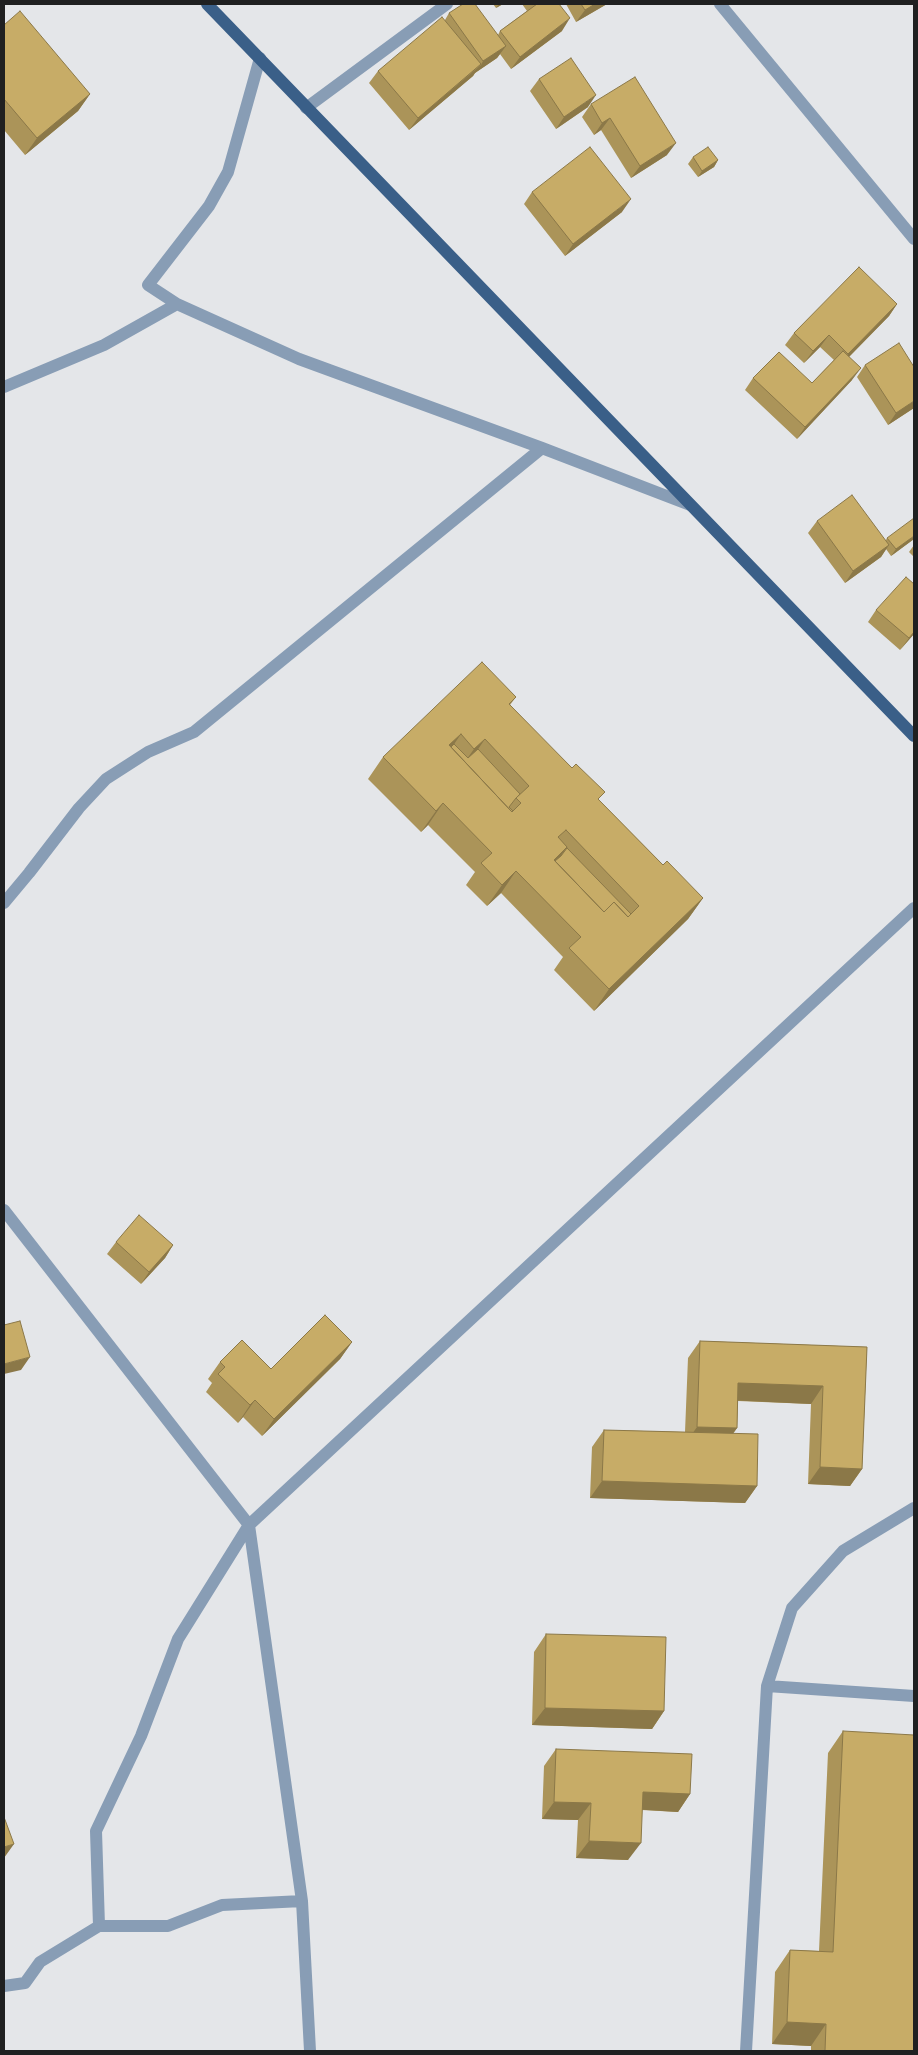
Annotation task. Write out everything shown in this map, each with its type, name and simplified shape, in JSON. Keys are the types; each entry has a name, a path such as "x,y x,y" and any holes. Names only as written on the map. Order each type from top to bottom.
{"main road":[{"path":"207,4 914,736"}],"street":[{"path":"306,108 447,4"},
{"path":"720,4 914,239"},
{"path":"260,58 228,172 209,206 148,285 177,304 299,359 542,448 690,505"},
{"path":"4,387 104,345 177,304"},
{"path":"4,903 29,874 79,808 106,779 148,752 194,732 542,448"},
{"path":"99,1926 96,1831 141,1736 178,1639 249,1525 914,908"},
{"path":"4,1210 249,1525 302,1900 310,2051"},
{"path":"746,2051 766,1686 792,1608 843,1551 914,1508"},
{"path":"766,1686 914,1696"},
{"path":"4,1986 25,1983 40,1962 99,1926 168,1926 222,1905 302,1900"}],"building":[{"path":"463,4 475,4 506,46 483,61 449,13"},
{"path":"537,4 559,4 570,18 520,57 500,31"},
{"path":"581,4 595,4 585,10"},
{"path":"20,11 90,94 37,138 4,99 4,25"},
{"path":"442,17 481,64 418,118 378,71"},
{"path":"571,58 596,95 564,117 539,79"},
{"path":"635,77 676,143 640,166 610,118 602,123 591,104"},
{"path":"590,147 631,199 573,244 532,192"},
{"path":"708,147 718,160 702,171 693,157"},
{"path":"859,267 897,304 848,354 829,335 813,351 794,333"},
{"path":"899,343 914,367 914,401 896,413 865,365"},
{"path":"843,351 861,368 805,427 753,378 779,352 812,383"},
{"path":"852,495 889,545 853,571 817,521"},
{"path":"914,518 914,536 896,549 887,538"},
{"path":"906,577 914,584 914,632 909,638 876,610"},
{"path":"482,662 516,697 509,704 572,768 576,764 605,792 598,799 663,865 667,861 703,898 609,989 569,948 581,937 516,871 502,885 481,863 492,853 443,803 436,811 383,757","holes":["461,734 474,749 485,739 529,786 516,798 521,803 512,812 449,745","566,830 639,906 628,917 614,902 604,912 554,860 567,847 558,837"]},
{"path":"454,744 468,758 478,749 520,794 509,807 512,812 451,747"},
{"path":"567,848 631,914 628,917 614,902 604,912 555,861"},
{"path":"139,1215 173,1245 149,1272 116,1242"},
{"path":"325,1315 352,1342 274,1419 255,1400 250,1405 218,1374 225,1367 220,1362 242,1340 271,1369"},
{"path":"20,1321 30,1357 4,1364 4,1325"},
{"path":"700,1341 867,1347 862,1469 820,1467 823,1386 738,1383 737,1428 697,1427"},
{"path":"604,1430 758,1434 757,1486 602,1481"},
{"path":"546,1634 666,1637 664,1711 545,1708"},
{"path":"843,1731 914,1735 914,2051 825,2051 826,2024 787,2022 790,1950 833,1952"},
{"path":"556,1749 692,1754 690,1794 643,1792 641,1843 589,1841 591,1803 554,1802"},
{"path":"4,1817 14,1844 4,1847"}]}
